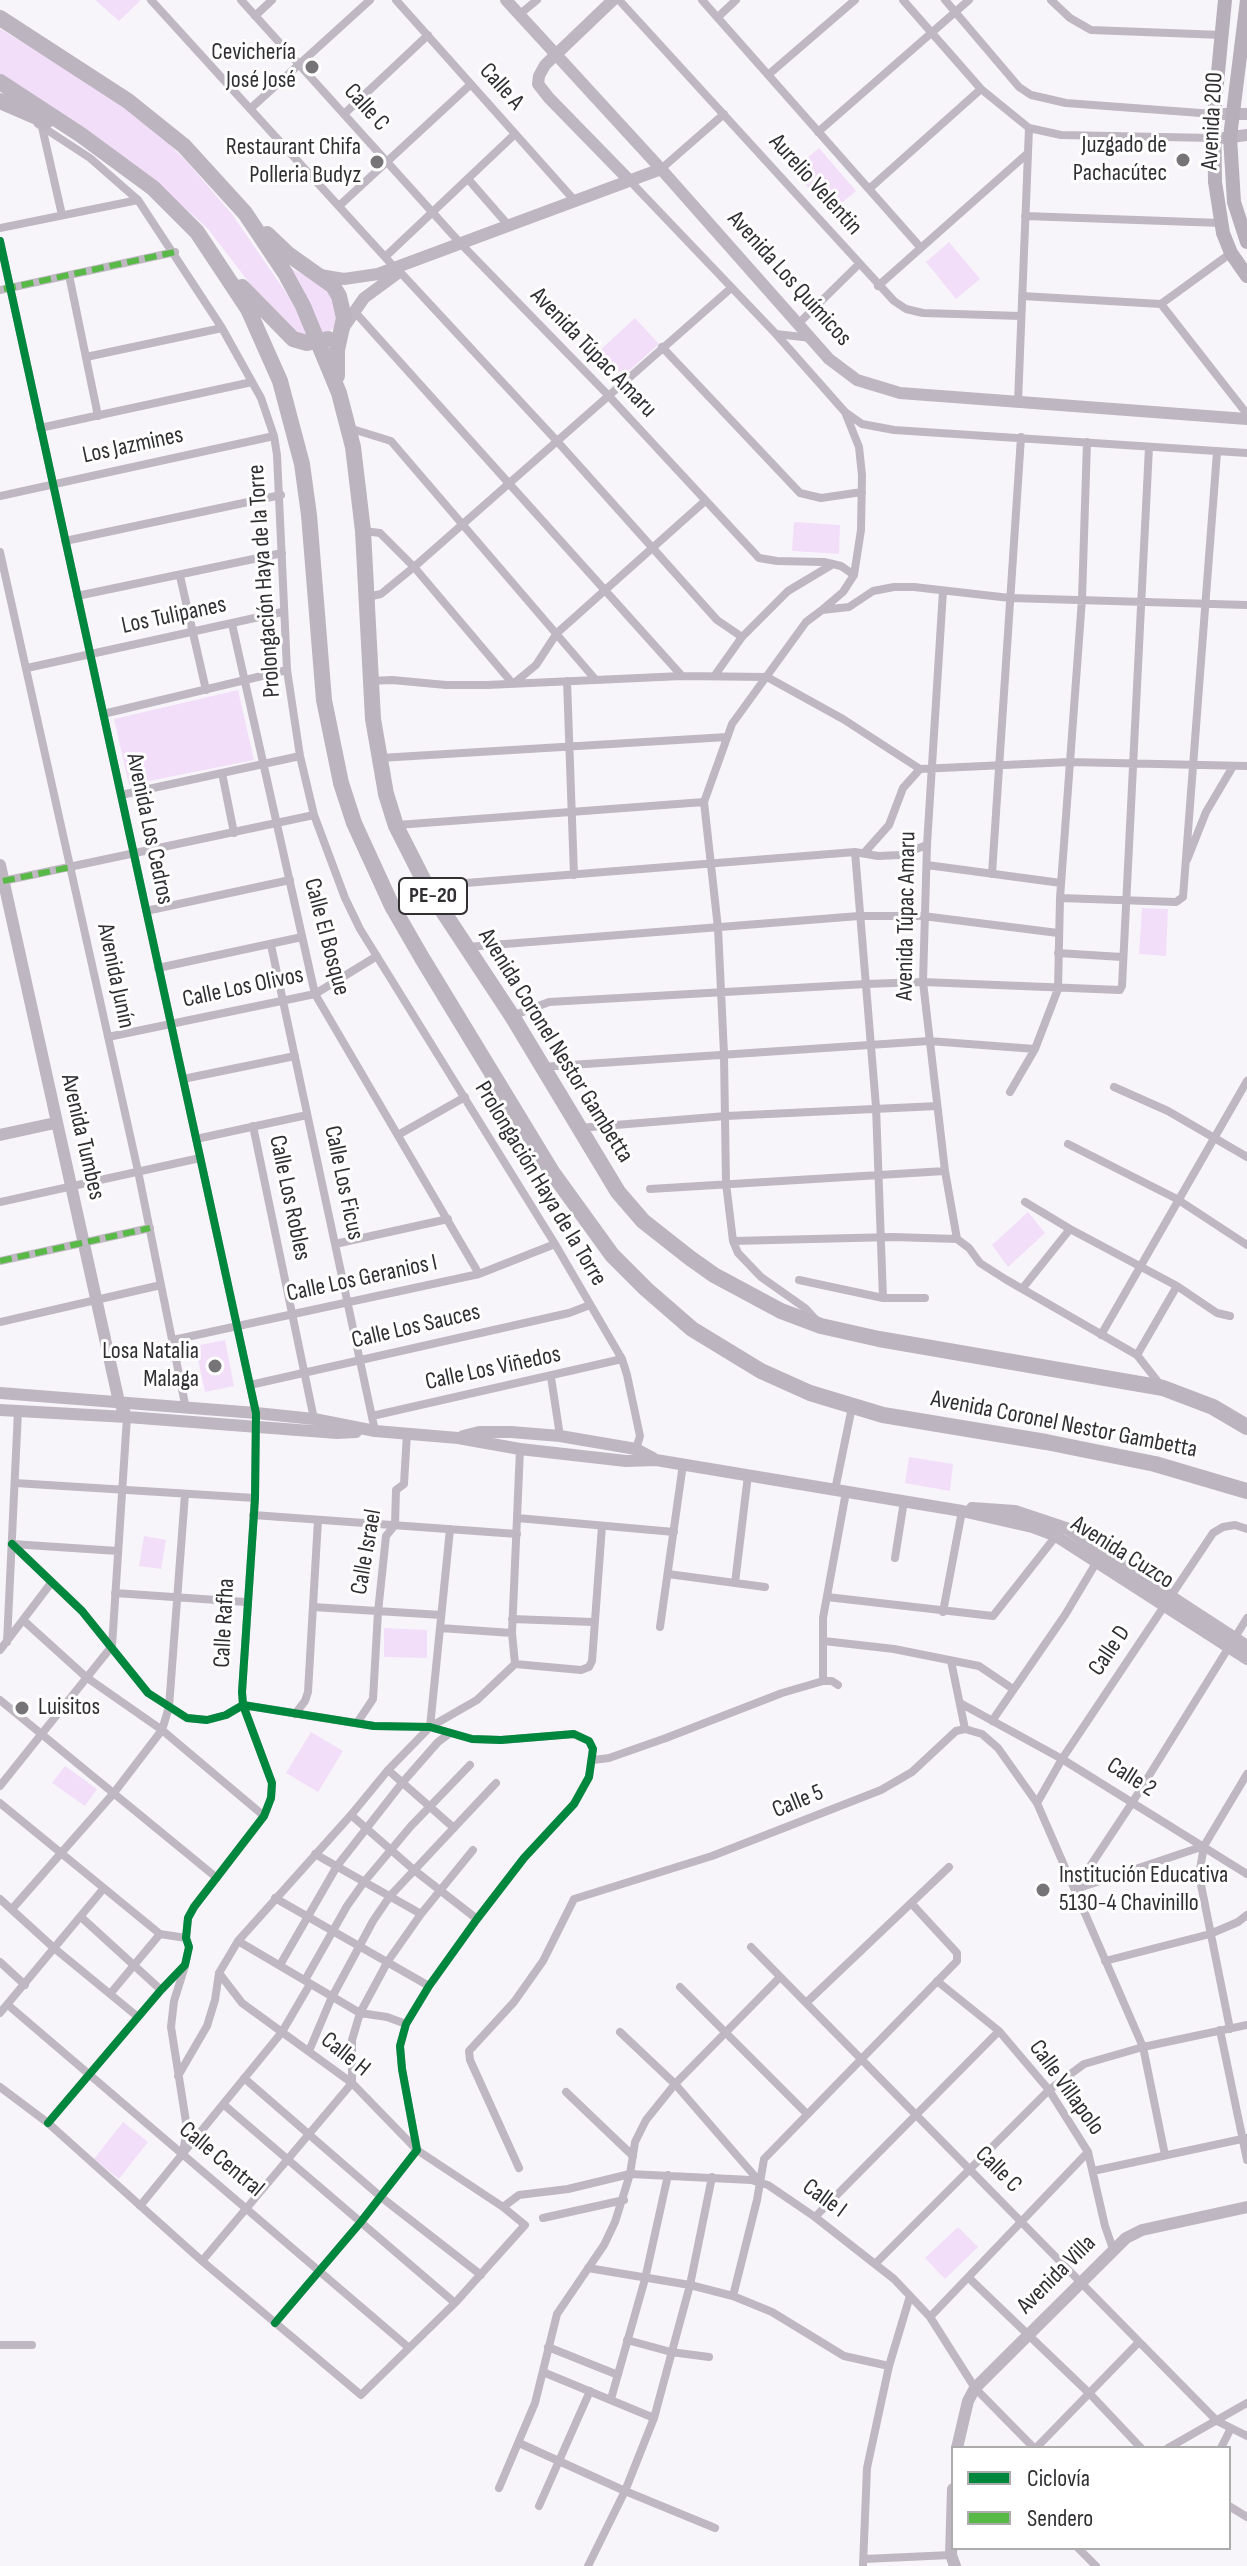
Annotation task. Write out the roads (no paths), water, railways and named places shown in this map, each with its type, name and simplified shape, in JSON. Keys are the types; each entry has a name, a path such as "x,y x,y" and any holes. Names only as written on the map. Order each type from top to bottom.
{"highway":[{"name":"Avenida Coronel Nestor Gambetta","path":"0,18 157,123 204,166 245,213 285,273 320,343 349,428 363,531 369,681 378,758 396,826 427,887 512,1016 618,1192 643,1221 714,1275 757,1299 821,1326 879,1339 1163,1388 1213,1407 1247,1427"},
{"name":"Avenida Coronel Nestor Gambetta","path":"0,82 81,135 153,188 197,232 248,309 272,359 302,464 330,742 354,823 392,906 552,1172 612,1255 669,1310 715,1344 785,1382 852,1407 1104,1452 1202,1476 1247,1491"},
{"path":"7,104 81,135"},
{"path":"245,213 288,254 333,286 339,296 343,307 337,361 339,393"},
{"path":"214,255 293,339 320,343 342,329"}],"main road":[{"name":"Avenida 200","path":"1225,0 1214,114 1215,182 1221,223 1231,253 1247,276"},
{"name":"Avenida 200","path":"1247,0 1230,137 1234,202 1247,242"}],"street":[{"path":"151,0 556,440 717,620 742,637"},
{"path":"159,9 169,0"},
{"name":"Calle C","path":"241,0 461,244"},
{"path":"255,16 272,0"},
{"path":"250,109 370,0"},
{"name":"Calle A","path":"396,0 575,201"},
{"name":"Avenida Los Químicos","path":"506,0 829,359 845,372 873,387 900,393 1247,417"},
{"path":"520,14 537,0"},
{"path":"616,0 545,65 538,84 776,334 845,412 862,424 877,428 1247,453"},
{"name":"Aurelio Velentin","path":"616,0 724,114 878,286 906,309 923,313 1021,316"},
{"path":"702,0 921,248"},
{"path":"718,17 736,0"},
{"path":"768,75 855,0"},
{"path":"903,0 981,89 1029,128 1061,135 1213,138 1247,135"},
{"path":"945,0 1019,87 1031,95 1066,103 1231,116 1247,114"},
{"path":"818,132 969,0"},
{"path":"1051,0 1070,18 1091,30 1222,35"},
{"path":"344,114 428,35"},
{"path":"339,206 471,84"},
{"path":"869,189 981,89"},
{"name":"Prolongación Haya de la Torre","path":"7,104 90,158 138,200 175,252 222,328 268,414 274,436 281,495 282,612 287,670 300,756 314,815 345,898 377,956 555,1244 622,1359 640,1436 636,1449"},
{"path":"315,274 344,279 397,270 661,169 724,114"},
{"path":"42,127 62,215"},
{"path":"1018,402 1029,128"},
{"path":"385,257 515,134"},
{"path":"878,286 1028,153"},
{"path":"468,179 509,226"},
{"path":"0,228 138,200"},
{"path":"1025,216 1221,223"},
{"name":"Avenida Los Cedros","path":"0,241 5,289 53,484 256,1420"},
{"name":"Avenida Túpac Amaru","path":"461,244 607,394 759,558 833,564 854,575"},
{"path":"5,289 175,252"},
{"path":"1022,296 1161,304 1231,253"},
{"path":"798,324 859,264"},
{"path":"342,329 374,289 397,270"},
{"path":"69,275 98,416"},
{"path":"367,597 381,594 414,567 607,394 730,289"},
{"path":"1161,304 1247,417"},
{"path":"354,311 682,676"},
{"path":"86,357 222,328"},
{"path":"776,334 811,338"},
{"path":"662,347 800,493 821,498 862,492"},
{"path":"40,428 252,382"},
{"path":"821,1326 809,1311 761,1277 738,1253 733,1241 726,1183 718,928 704,802 732,724 806,622 843,592 854,575 861,530 862,492 859,447 845,412"},
{"path":"349,428 391,441 595,679"},
{"name":"Los Jazmines","path":"0,496 274,436"},
{"path":"992,874 1021,437"},
{"path":"1010,1092 1035,1049 1058,989 1060,898 1082,599 1087,442"},
{"path":"512,1016 549,1002 866,984 923,982 1120,990 1149,447"},
{"path":"1060,898 1180,901 1183,897 1217,452"},
{"path":"65,541 281,495"},
{"path":"513,684 536,665 557,633 705,501"},
{"path":"363,531 380,533 414,567 513,684"},
{"name":"Avenida Junín","path":"0,552 138,1171 186,1409"},
{"path":"77,596 282,553"},
{"path":"715,675 742,637 788,591 833,564"},
{"path":"180,576 206,690"},
{"path":"822,610 849,607 873,591 894,587 1010,598 1247,605"},
{"name":"Avenida Túpac Amaru","path":"943,591 923,916 923,982 945,1171 957,1239"},
{"name":"Los Tulipanes","path":"27,668 282,612"},
{"name":"Calle El Bosque","path":"232,624 315,994 479,1274"},
{"path":"103,714 287,670"},
{"path":"369,681 446,685 715,675 767,677 843,719 920,769"},
{"path":"567,681 574,875"},
{"path":"378,758 727,737"},
{"path":"121,795 300,756"},
{"path":"883,1298 876,1107 859,916 859,852 889,825 903,788 920,769 1069,762 1247,766"},
{"path":"1184,869 1206,812 1232,768"},
{"path":"222,773 234,833"},
{"path":"396,826 704,802"},
{"path":"3,881 314,815"},
{"path":"427,887 859,852 878,856 900,855 927,845"},
{"name":"Avenida Tumbes","path":"0,865 119,1402 127,1417"},
{"path":"927,865 1061,883"},
{"path":"146,911 290,880"},
{"path":"466,947 859,916 923,916 1058,933"},
{"path":"158,968 302,937"},
{"name":"Calle Los Ficus","path":"271,945 375,1431"},
{"path":"1058,953 1122,957"},
{"name":"Calle Los Olivos","path":"108,1037 315,994 377,956"},
{"path":"541,1067 929,1041 1035,1049"},
{"path":"183,1079 295,1056"},
{"path":"1101,1335 1247,1081"},
{"path":"1114,1087 1168,1111 1247,1157"},
{"path":"398,1135 465,1097"},
{"path":"578,1128 726,1116 937,1106"},
{"path":"196,1139 307,1115"},
{"path":"0,1135 55,1123"},
{"name":"Calle Los Robles","path":"253,1126 314,1419"},
{"path":"1068,1144 1177,1199 1247,1245"},
{"path":"0,1202 200,1158"},
{"path":"650,1189 945,1171"},
{"path":"1025,1202 1177,1286 1217,1313 1230,1316"},
{"path":"335,1244 448,1219"},
{"path":"0,1261 150,1228"},
{"path":"1022,1289 1070,1229"},
{"path":"733,1241 957,1239 969,1248 980,1263 1137,1355 1163,1388"},
{"name":"Calle Los Geranios I","path":"173,1340 479,1274 555,1244"},
{"path":"799,1280 883,1298 925,1298"},
{"path":"0,1322 161,1285"},
{"path":"1137,1355 1177,1286"},
{"name":"Calle Los Sauces","path":"250,1385 569,1313 590,1305"},
{"name":"Calle Los Viñedos","path":"372,1416 622,1359"},
{"path":"551,1377 560,1436"},
{"name":"Avenida Cuzco","path":"0,1393 186,1409 337,1433 407,1433 626,1461 656,1460 683,1464 962,1511 1032,1527 1100,1556"},
{"path":"823,1681 823,1618 852,1407"},
{"name":"Avenida Cuzco","path":"0,1410 127,1417 314,1419 375,1431"},
{"path":"7,1642 4,1626 12,1544 18,1411"},
{"path":"0,1786 112,1646 127,1417"},
{"name":"Calle Rafha","path":"256,1420 255,1498 246,1602 243,1705 272,1783 271,1798 264,1816"},
{"name":"Avenida Cuzco","path":"458,1438 479,1432 560,1436 636,1449 656,1460"},
{"name":"Calle Israel","path":"357,1723 373,1699 386,1536 395,1525 396,1490 404,1484 407,1433"},
{"path":"515,1664 512,1619 520,1449"},
{"path":"660,1627 683,1464"},
{"path":"735,1583 748,1475"},
{"path":"15,1483 255,1498"},
{"path":"12,1909 113,1794 162,1730 169,1707 185,1494"},
{"path":"895,1558 904,1501"},
{"name":"Avenida Cuzco","path":"962,1511 989,1508 1030,1514 1066,1528 1100,1556 1231,1643 1247,1659"},
{"path":"943,1612 962,1511"},
{"path":"253,1515 517,1534"},
{"path":"517,1518 674,1532"},
{"path":"295,1714 308,1692 318,1520"},
{"name":"Calle D","path":"1037,1803 1062,1759 1213,1533 1235,1525 1247,1529"},
{"path":"178,2076 207,2026 219,1973 238,1941 388,1770 430,1727 477,1700 515,1664 581,1670 589,1667 592,1661 602,1526"},
{"path":"430,1727 450,1529"},
{"path":"827,1597 993,1616 1056,1536"},
{"path":"12,1544 118,1551"},
{"path":"12,1544 82,1611 148,1693 198,1721 226,1715 243,1705 357,1723 430,1727 472,1739 501,1740 574,1734 589,1741 593,1749 589,1777 574,1804 524,1858 477,1919 406,2024 400,2046 402,2069 417,2150 275,2323"},
{"path":"992,1721 1059,1624 1100,1556"},
{"path":"668,1574 765,1587"},
{"path":"0,1650 51,1583"},
{"path":"115,1593 246,1602"},
{"path":"313,1607 441,1615"},
{"path":"1075,1889 1247,1618"},
{"path":"512,1619 593,1622"},
{"path":"23,1620 86,1677 162,1730 264,1816 188,1918 186,1938 189,1947 174,2001 171,2027 187,2128 183,2154"},
{"path":"440,1628 512,1633"},
{"path":"824,1641 894,1649 979,1666 1013,1689"},
{"name":"Avenida Cuzco","path":"1231,1643 1247,1646"},
{"path":"951,1661 965,1729 982,1734 998,1748 1037,1803 1075,1889 1143,2047 1165,2155"},
{"path":"593,1760 609,1758 727,1712 823,1681 838,1685"},
{"path":"0,1700 217,1878"},
{"name":"Calle 2","path":"960,1703 1062,1759 1247,1874"},
{"name":"Calle 5","path":"519,2168 470,2060 469,2051 514,2002 543,1961 574,1899 712,1856 881,1790 912,1772 956,1731 965,1729"},
{"path":"280,1965 337,1866 402,1783 438,1742 450,1733"},
{"path":"140,2206 282,2032 333,1931 364,1882 390,1849 470,1765"},
{"path":"388,1770 454,1828"},
{"path":"1247,1774 1204,1846 1199,1875 1247,2160"},
{"path":"309,2051 331,1999 390,1896 496,1783"},
{"path":"0,1803 160,1934 186,1938"},
{"path":"351,1815 477,1919"},
{"path":"1075,1889 1204,1846"},
{"path":"202,2261 352,2083 352,2040 360,2013 388,1961 439,1889 473,1850"},
{"path":"315,1854 421,1914"},
{"path":"806,2003 949,1867"},
{"path":"0,2013 104,1888"},
{"path":"275,1898 429,1986"},
{"path":"0,1899 138,2017"},
{"path":"733,2296 764,2159 958,1958 911,1903"},
{"path":"1105,1961 1210,1934 1247,1915"},
{"path":"81,1917 161,1990"},
{"path":"110,1994 160,1934"},
{"path":"238,1941 331,1999 360,2013 406,2024"},
{"name":"Calle C","path":"751,1947 1217,2421 1247,2436"},
{"path":"0,1962 25,1985"},
{"path":"48,2123 185,1965"},
{"name":"Calle H","path":"219,1973 242,2003 352,2083 417,2150 525,2225 481,2275"},
{"path":"499,2488 535,2403 557,2314 604,2245 624,2200 635,2142 646,2120 675,2084 780,1977"},
{"name":"Calle Villapolo","path":"937,1981 999,2031 1049,2090 1088,2152 1113,2249"},
{"path":"680,1987 807,2114"},
{"name":"Calle Central","path":"8,2005 408,2347"},
{"path":"876,2263 1049,2090 1084,2064 1143,2047 1247,2025"},
{"path":"815,2217 999,2031"},
{"path":"620,2032 675,2084 759,2181"},
{"path":"0,2087 48,2123 202,2261 361,2395 481,2275 381,2197 244,2078"},
{"path":"566,2092 633,2156"},
{"path":"223,2104 455,2303"},
{"path":"1093,2171 1245,2138"},
{"path":"930,2317 1088,2152"},
{"name":"Calle I","path":"503,2207 519,2195 568,2189 630,2174 759,2181 780,2191 876,2263 930,2317 975,2388 1033,2446"},
{"path":"611,2399 645,2279 668,2175"},
{"path":"600,2566 589,2564 625,2491 654,2418 690,2285 712,2177"},
{"path":"543,2218 624,2200"},
{"name":"Avenida Villa","path":"957,2446 968,2401 975,2388 1126,2238 1142,2230 1247,2207"},
{"path":"588,2268 690,2285 733,2296 772,2312 844,2356 889,2366"},
{"path":"969,2278 1090,2394 1139,2446"},
{"path":"910,2296 889,2366 867,2468 864,2562 953,2560"},
{"path":"627,2340 671,2352 709,2357"},
{"path":"1037,2446 1139,2342"},
{"path":"0,2345 32,2345"},
{"path":"548,2347 618,2375"},
{"path":"543,2372 654,2418"},
{"path":"539,2506 590,2391"},
{"path":"1172,2446 1247,2403"},
{"path":"1222,2446 1231,2428"},
{"path":"519,2443 715,2528"},
{"path":"1080,2550 1096,2566"}],"place":[{"name":"Cevichería José José","path":"312,67"},
{"name":"Juzgado de Pachacútec","path":"1183,160"},
{"name":"Restaurant Chifa Polleria Budyz","path":"377,162"},
{"name":"Losa Natalia Malaga","path":"215,1366"},
{"name":"Luisitos","path":"22,1708"},
{"name":"Institución Educativa 5130-4 Chavinillo","path":"1043,1890"}]}
